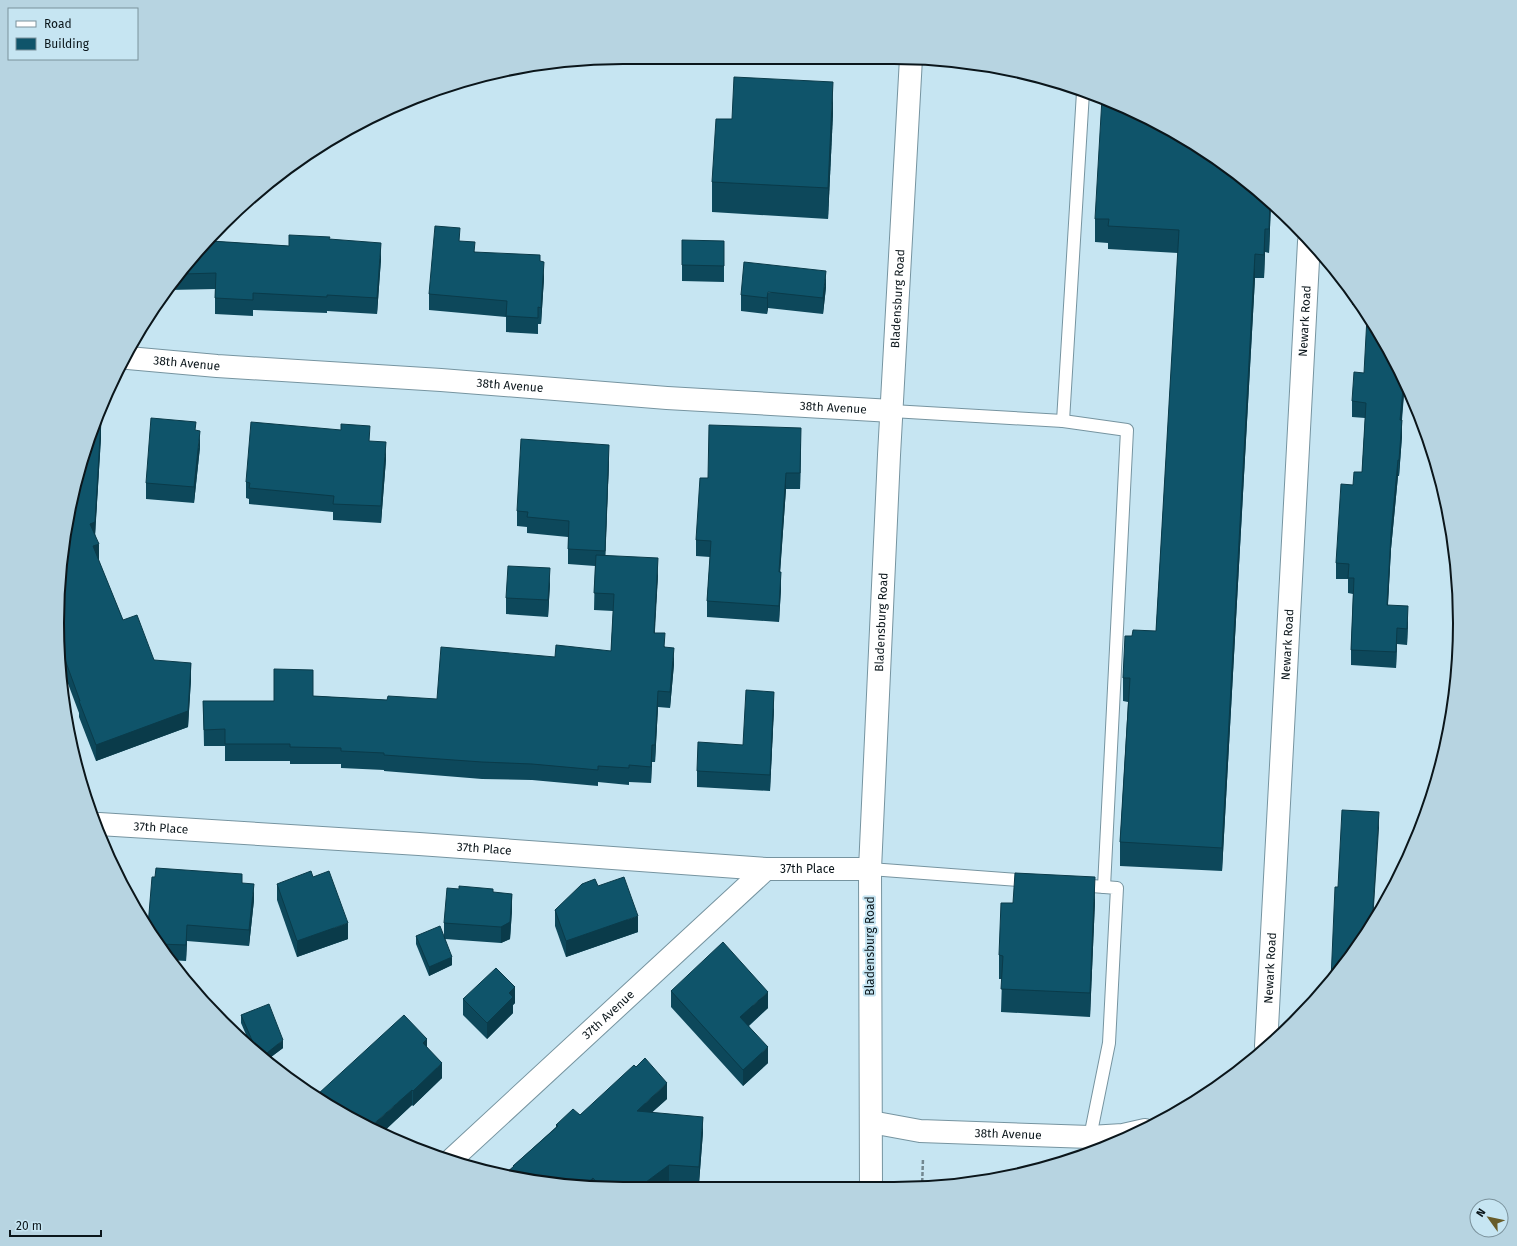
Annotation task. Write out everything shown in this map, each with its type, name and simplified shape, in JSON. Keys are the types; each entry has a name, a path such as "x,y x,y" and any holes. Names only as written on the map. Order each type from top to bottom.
{"street":[{"name":"Bladensburg Road","path":"871,1182 870,869 888,471 911,64"},
{"name":"Newark Road","path":"1266,1040 1309,248"},
{"name":"38th Avenue","path":"131,358 217,366 441,380 667,398 892,411"},
{"name":"37th Place","path":"102,824 427,844 766,869 870,869"},
{"name":"37th Avenue","path":"455,1156 766,869"},
{"name":"38th Avenue","path":"870,1122 920,1132 1090,1137 1116,1135"}],"lane":[{"path":"1063,421 1083,97"},
{"path":"892,411 1063,421 1127,430 1104,887"},
{"path":"870,869 1042,882"},
{"path":"1066,884 1117,888 1109,1043 1090,1137"}],"path":[{"path":"922,1181 923,1153"}],"building":[{"path":"734,77 833,82 828,188 712,182 716,119 732,119"},
{"path":"1102,105 1174,139 1205,158 1270,209 1269,229 1265,229 1264,255 1255,254 1222,848 1120,842 1130,678 1123,678 1125,636 1132,636 1133,630 1156,631 1179,230 1108,226 1109,219 1095,219"},
{"path":"435,226 460,228 459,241 475,242 474,252 540,255 540,261 544,262 541,308 538,307 538,318 506,316 507,301 429,294"},
{"path":"289,235 330,237 329,239 381,243 377,298 253,293 253,300 215,298 216,273 187,274 215,241 289,246"},
{"path":"682,240 724,241 724,266 682,265"},
{"path":"744,262 826,271 823,298 768,292 767,298 741,295"},
{"path":"1367,325 1403,393 1400,420 1402,420 1391,533 1387,605 1408,606 1407,629 1397,628 1396,652 1351,650 1354,578 1348,578 1349,564 1336,563 1341,484 1353,485 1354,472 1362,472 1366,403 1352,401 1354,372 1364,373"},
{"path":"151,418 196,422 195,430 200,431 194,487 146,483"},
{"path":"251,422 341,430 341,424 370,426 369,441 386,442 381,506 333,504 334,496 249,488 250,483 246,482"},
{"path":"101,425 95,522 90,524 99,544 93,546 123,620 137,615 154,660 191,663 188,711 96,745 65,659 65,586 75,514 83,478"},
{"path":"709,425 801,428 800,473 786,473 779,572 781,572 779,606 707,601 711,541 696,540 700,478 708,478"},
{"path":"521,439 609,445 605,551 568,549 569,521 527,517 528,512 517,511"},
{"path":"596,555 658,558 654,633 665,633 664,647 674,648 670,692 658,691 655,745 652,745 651,767 629,765 629,768 598,766 598,770 532,764 384,755 384,753 341,751 341,748 290,747 290,744 225,744 225,729 204,730 203,701 274,701 274,669 313,670 313,696 387,700 388,696 437,699 441,647 555,657 556,645 611,651 614,594 594,593"},
{"path":"508,566 550,568 548,600 506,598"},
{"path":"746,690 774,692 770,775 697,771 698,742 743,745"},
{"path":"1342,810 1379,812 1373,911 1359,934 1331,970 1335,887 1338,887"},
{"path":"156,868 242,874 242,883 254,884 249,930 187,925 186,945 166,944 149,918 152,877 155,877"},
{"path":"311,871 313,877 329,871 348,923 297,941 277,884"},
{"path":"1015,873 1095,877 1090,993 1001,989 1003,956 999,955 1001,903 1013,903"},
{"path":"624,877 638,916 566,941 555,910 582,884 595,879 598,886"},
{"path":"459,886 493,889 493,892 512,894 510,922 501,927 444,923 447,888 459,889"},
{"path":"440,926 452,957 429,967 416,936"},
{"path":"723,942 768,992 740,1017 768,1047 743,1070 671,991"},
{"path":"496,968 515,987 509,993 513,997 487,1023 463,999"},
{"path":"269,1004 283,1040 267,1053 253,1042 241,1015"},
{"path":"404,1015 427,1039 423,1043 442,1063 413,1091 412,1090 374,1123 320,1093"},
{"path":"645,1058 667,1083 637,1111 703,1117 699,1167 669,1165 646,1182 596,1181 593,1178 590,1181 586,1181 510,1170 558,1126 556,1125 573,1109 580,1115 634,1065 636,1067"}]}
